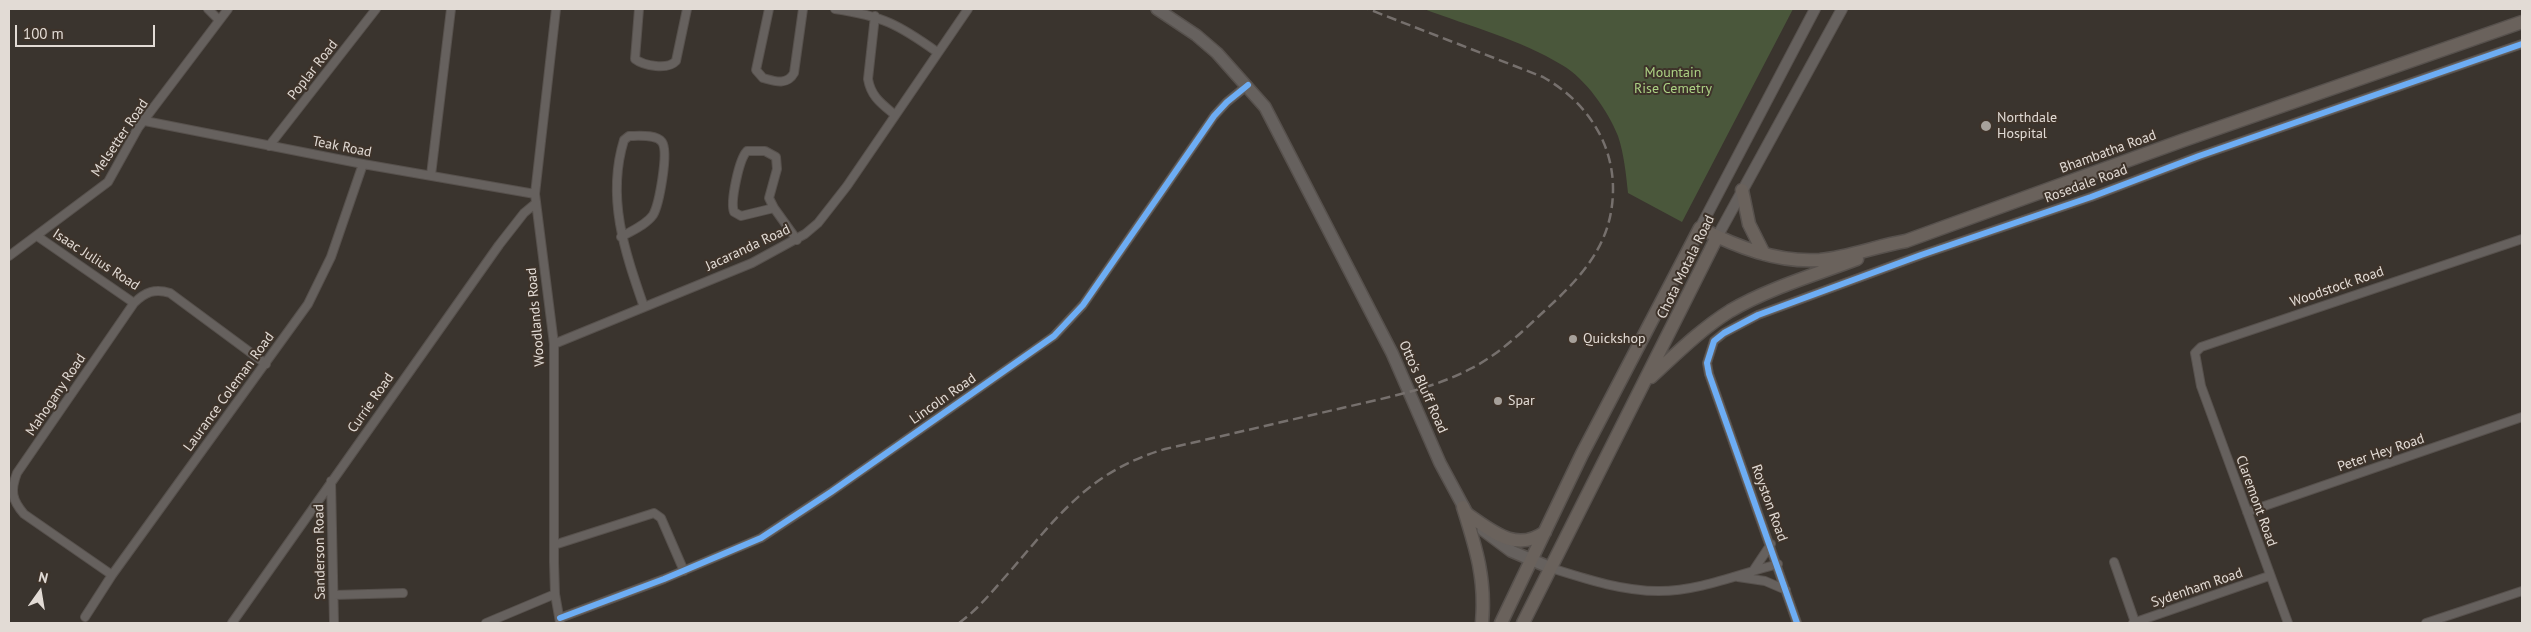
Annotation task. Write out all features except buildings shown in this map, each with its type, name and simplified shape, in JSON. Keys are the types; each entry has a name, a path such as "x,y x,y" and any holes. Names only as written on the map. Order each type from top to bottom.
{"main road":[{"name":"Otto's Bluff Road","path":"1157,9 1196,35 1248,85 1275,124 1392,353 1440,463 1465,510 1494,539 1532,561 1552,568"},
{"name":"Bhambatha Road","path":"1700,228 1718,237 1764,254 1784,259 1820,260 1906,241 2184,140 2522,22"},
{"path":"1742,190 1749,224 1764,254"},
{"name":"Chota Motala Road","path":"1501,623 1582,454 1700,228"},
{"name":"Chota Motala Road","path":"1524,623 1718,237"},
{"path":"1646,383 1692,340 1730,311 1776,289 1906,241"},
{"path":"1465,510 1501,535 1518,541 1530,541 1544,532"},
{"path":"1465,510 1482,572 1482,623"}],"street":[{"path":"208,9 219,20"},
{"name":"Melsetter Road","path":"9,256 108,182 131,138 228,9"},
{"name":"Poplar Road","path":"269,146 376,9"},
{"path":"431,175 451,9"},
{"name":"Woodlands Road","path":"556,9 535,194 554,344 554,545 556,594 560,621"},
{"path":"639,9 635,59 645,64 666,66 676,60 687,9"},
{"path":"768,9 756,70 762,78 782,82 790,79 794,74 803,9"},
{"path":"835,9 875,16 902,28 936,52"},
{"name":"Jacaranda Road","path":"554,344 752,263 798,240 818,223 895,115 936,52 968,9"},
{"name":"Chota Motala Road","path":"1700,228 1815,9"},
{"name":"Chota Motala Road","path":"1718,237 1842,9"},
{"path":"875,16 868,80 870,90 875,98 895,115"},
{"name":"Rosedale Road","path":"1715,392 1707,363 1714,341 1724,332 1758,315 1921,255 2092,197 2199,156 2522,44"},
{"name":"Lincoln Road","path":"560,621 761,538 831,492 1054,336 1083,305 1214,116 1226,102 1248,85"},
{"name":"Teak Road","path":"145,121 364,164 535,194"},
{"path":"621,237 648,221 656,207 664,166 665,149 662,142 657,138 629,136 624,140 616,196 621,237 644,307"},
{"path":"774,208 741,216 734,212 733,198 739,168 743,155 747,152 765,151 776,157 777,169 769,198 774,208 798,240"},
{"name":"Laurance Coleman Road","path":"85,617 112,575 308,304 320,282 364,164"},
{"name":"Currie Road","path":"232,623 499,245 524,213 536,203"},
{"name":"Isaac Julius Road","path":"37,236 134,303 148,292 159,290 170,293 266,364"},
{"name":"Woodstock Road","path":"2201,386 2194,358 2201,347 2522,239"},
{"name":"Mahogany Road","path":"112,575 24,514 15,503 12,486 18,473 134,303"},
{"name":"Claremont Road","path":"2201,386 2269,576 2288,623"},
{"name":"Royston Road","path":"1715,392 1778,564 1797,623"},
{"name":"Peter Hey Road","path":"2247,512 2522,417"},
{"name":"Sanderson Road","path":"331,481 334,623"},
{"path":"554,545 654,513 661,518 684,571"},
{"path":"1753,571 1770,544"},
{"path":"2114,562 2134,623"},
{"name":"Otto's Bluff Road","path":"1552,568 1611,586 1659,591 1694,587 1778,564"},
{"path":"1734,576 1765,581 1786,590"},
{"name":"Sydenham Road","path":"2134,623 2269,576"},
{"path":"2426,623 2522,591"},
{"path":"334,594 403,594"},
{"path":"486,623 556,594"}],"green space":[{"name":"Mountain Rise Cemetry","path":"1424,9 1793,9 1682,222 1628,193 1622,150 1614,126 1588,87 1571,71 1529,48"}],"railway":[{"path":"959,623 983,602 1057,517 1094,484 1114,471 1138,459 1165,449 1389,397 1423,388 1456,376 1483,362 1515,338 1566,290 1588,265 1609,223 1613,189 1612,171 1602,138 1583,110 1558,86 1543,77 1368,9"}],"cycle path":[{"path":"1797,623 1709,374 1707,363 1714,341 1724,333 1758,315 1921,255 2091,197 2199,156 2522,44"},
{"path":"560,618 664,579 761,538 831,492 1054,336 1083,305 1214,116 1227,102 1248,85"}],"place":[{"name":"Northdale Hospital","path":"1986,126"},
{"name":"Quickshop","path":"1573,339"},
{"name":"Spar","path":"1498,401"}]}
